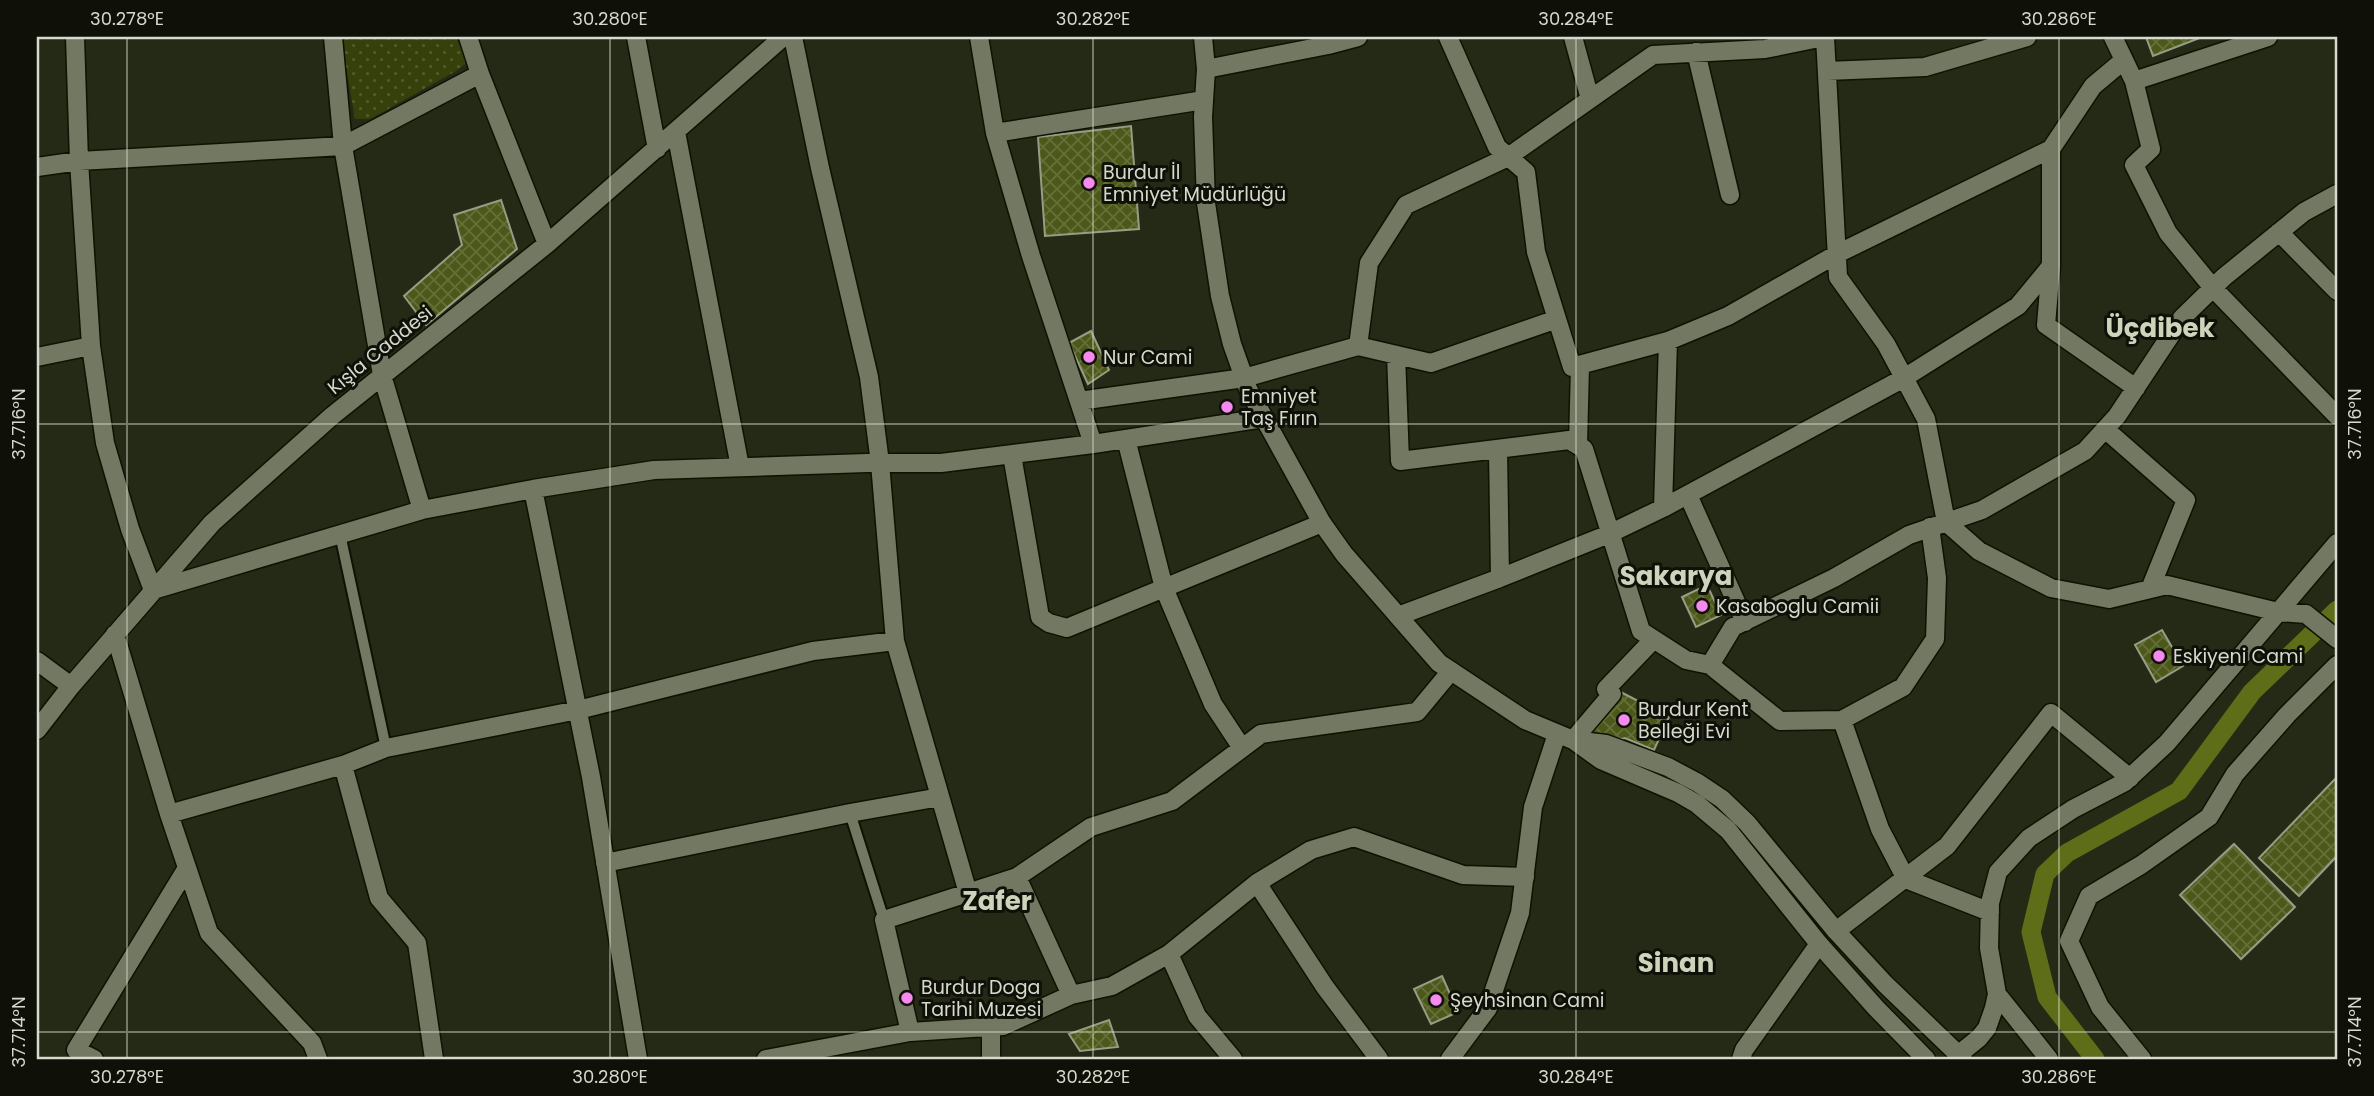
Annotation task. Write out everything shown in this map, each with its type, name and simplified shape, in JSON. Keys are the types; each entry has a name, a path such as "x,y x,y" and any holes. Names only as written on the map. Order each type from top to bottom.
{"street":[{"path":"75,37 79,161 91,346 105,443 130,529 153,590 422,510 654,470 941,463 1093,444 1264,418"},
{"path":"332,37 343,146 382,375 422,510"},
{"path":"468,37 547,244"},
{"path":"636,37 657,149"},
{"name":"Kışla Caddesi","path":"37,730 71,686 212,523 332,416 547,244 783,37"},
{"path":"793,37 869,377 880,463 895,640 968,892"},
{"path":"979,37 995,133 1031,256 1093,444"},
{"path":"1203,37 1206,69 1203,162 1212,248 1232,344 1244,378 1264,418 1322,523 1344,554 1439,663 1525,720 1565,737 1601,760 1678,793 1714,817 1742,845 1819,944 1926,1059"},
{"path":"1206,69 1358,37"},
{"path":"1448,37 1497,147 1525,172 1536,252 1572,367 1668,341 1728,316 1837,254 2051,149 2093,86 2124,60"},
{"path":"1573,37 1590,99"},
{"path":"1673,53 1684,37"},
{"path":"1358,346 1369,263 1406,205 1508,157 1653,55 1765,49 1825,37 1838,277 1886,344 1926,419 1938,525 1935,639 1903,687 1842,720 1780,721 1710,664 1686,660 1641,631 1584,449 1569,440 1400,461 1396,355"},
{"path":"1827,71 1925,67 1992,42 2027,37"},
{"path":"2113,37 2134,81 2151,149 2134,165 2168,233 2213,288 2337,416"},
{"path":"2134,81 2261,38"},
{"path":"1696,52 1730,195"},
{"path":"37,167 79,161 343,146 480,74"},
{"path":"995,133 1204,100"},
{"path":"676,132 740,467"},
{"path":"2051,149 2051,266 2046,325 2136,388"},
{"path":"1710,664 1733,627 1834,578 1909,535 1982,510 2085,451 2117,416 2182,318 2213,288 2304,212 2337,194"},
{"path":"2279,232 2337,291"},
{"path":"1398,616 1609,534 1688,495 1904,379 2018,306 2051,266"},
{"path":"1079,401 1244,378 1358,346 1431,363 1557,319"},
{"path":"1663,508 1668,341"},
{"path":"37,357 91,346"},
{"path":"1578,445 1580,365"},
{"path":"2105,429 2186,500 2150,589"},
{"path":"1126,439 1164,588 1213,704 1242,748"},
{"path":"1498,450 1500,578"},
{"path":"1012,455 1040,617 1058,627 1067,628 1322,523"},
{"path":"533,489 578,709 638,1059"},
{"path":"1688,495 1745,622"},
{"path":"1938,525 1979,551 2051,588 2109,599 2167,585 2278,612 2306,614 2337,639"},
{"path":"1565,737 1606,744 1668,767 1722,800 1747,823 1836,931 1916,1016 1961,1057 1987,1028 1997,994 1989,948 1990,902 1998,872 2029,838 2073,809 2130,778 2167,743 2337,543"},
{"path":"115,634 169,814 209,933 312,1043 318,1059"},
{"path":"169,814 342,765 386,748 578,709 813,651 895,640"},
{"path":"1450,1059 1488,1008 1520,913 1532,807 1565,737 1612,694 1606,690 1653,640"},
{"path":"37,661 71,686"},
{"path":"2142,1059 2100,1007 2069,941 2089,897 2141,865 2209,817 2235,774 2287,715 2337,665"},
{"path":"909,1032 884,920 1017,877 1091,827 1171,801 1261,734 1417,712 1451,671"},
{"path":"1836,931 1947,846 2052,713 2130,778"},
{"path":"1842,720 1881,829 1906,879 1990,912"},
{"path":"342,765 379,898 417,943 434,1059"},
{"path":"605,863 940,797"},
{"path":"766,1059 828,1053 909,1032 1003,1026 1071,995 1112,986 1169,954 1257,883 1311,850 1354,838 1463,876 1525,877"},
{"path":"94,1059 76,1050 187,868"},
{"path":"1017,877 1071,995"},
{"path":"1257,883 1325,987 1379,1059"},
{"path":"1741,1059 1744,1050 1819,944"},
{"path":"1169,954 1197,1016 1233,1059"},
{"path":"1997,994 2049,1059"},
{"path":"991,1027 991,1059"}],"lane":[{"path":"340,534 386,748"},
{"path":"850,813 884,920"}],"green space":[{"path":"341,37 456,37 468,62 370,119 355,119"}],"building":[{"path":"2146,37 2202,37 2153,56"},
{"name":"Burdur İl Emniyet Müdürlüğü","path":"1131,126 1139,229 1045,236 1038,137"},
{"path":"501,200 517,249 426,325 404,296 462,245 454,215"},
{"name":"Nur Cami","path":"1091,331 1109,370 1088,384 1069,343"},
{"name":"Kasaboglu Camii","path":"1707,585 1721,615 1696,627 1682,597"},
{"name":"Eskiyeni Cami","path":"2162,630 2183,666 2156,682 2135,645"},
{"name":"Burdur Kent Belleği Evi","path":"1609,686 1669,717 1654,750 1625,738 1609,742 1578,724"},
{"path":"2337,777 2337,856 2299,896 2259,858"},
{"path":"2234,844 2295,907 2241,959 2180,895"},
{"name":"Şeyhsinan Cami","path":"1442,976 1458,1012 1431,1024 1414,989"},
{"path":"1109,1020 1118,1047 1080,1051 1069,1034"}],"waterway":[{"path":"2095,1059 2047,997 2031,932 2045,874 2067,853 2179,791 2252,692 2337,610"}],"place":[{"name":"Burdur İl Emniyet Müdürlüğü","path":"1089,183"},
{"name":"Nur Cami","path":"1089,357"},
{"name":"Emniyet Taş Fırın","path":"1227,407"},
{"name":"Kasaboglu Camii","path":"1702,606"},
{"name":"Eskiyeni Cami","path":"2159,656"},
{"name":"Burdur Kent Belleği Evi","path":"1624,720"},
{"name":"Burdur Doga Tarihi Muzesi","path":"907,998"},
{"name":"Şeyhsinan Cami","path":"1436,1000"}],"district":[{"name":"Üçdibek","path":"2160,328"},
{"name":"Sakarya","path":"1676,576"},
{"name":"Zafer","path":"997,901"},
{"name":"Sinan","path":"1676,963"}]}
